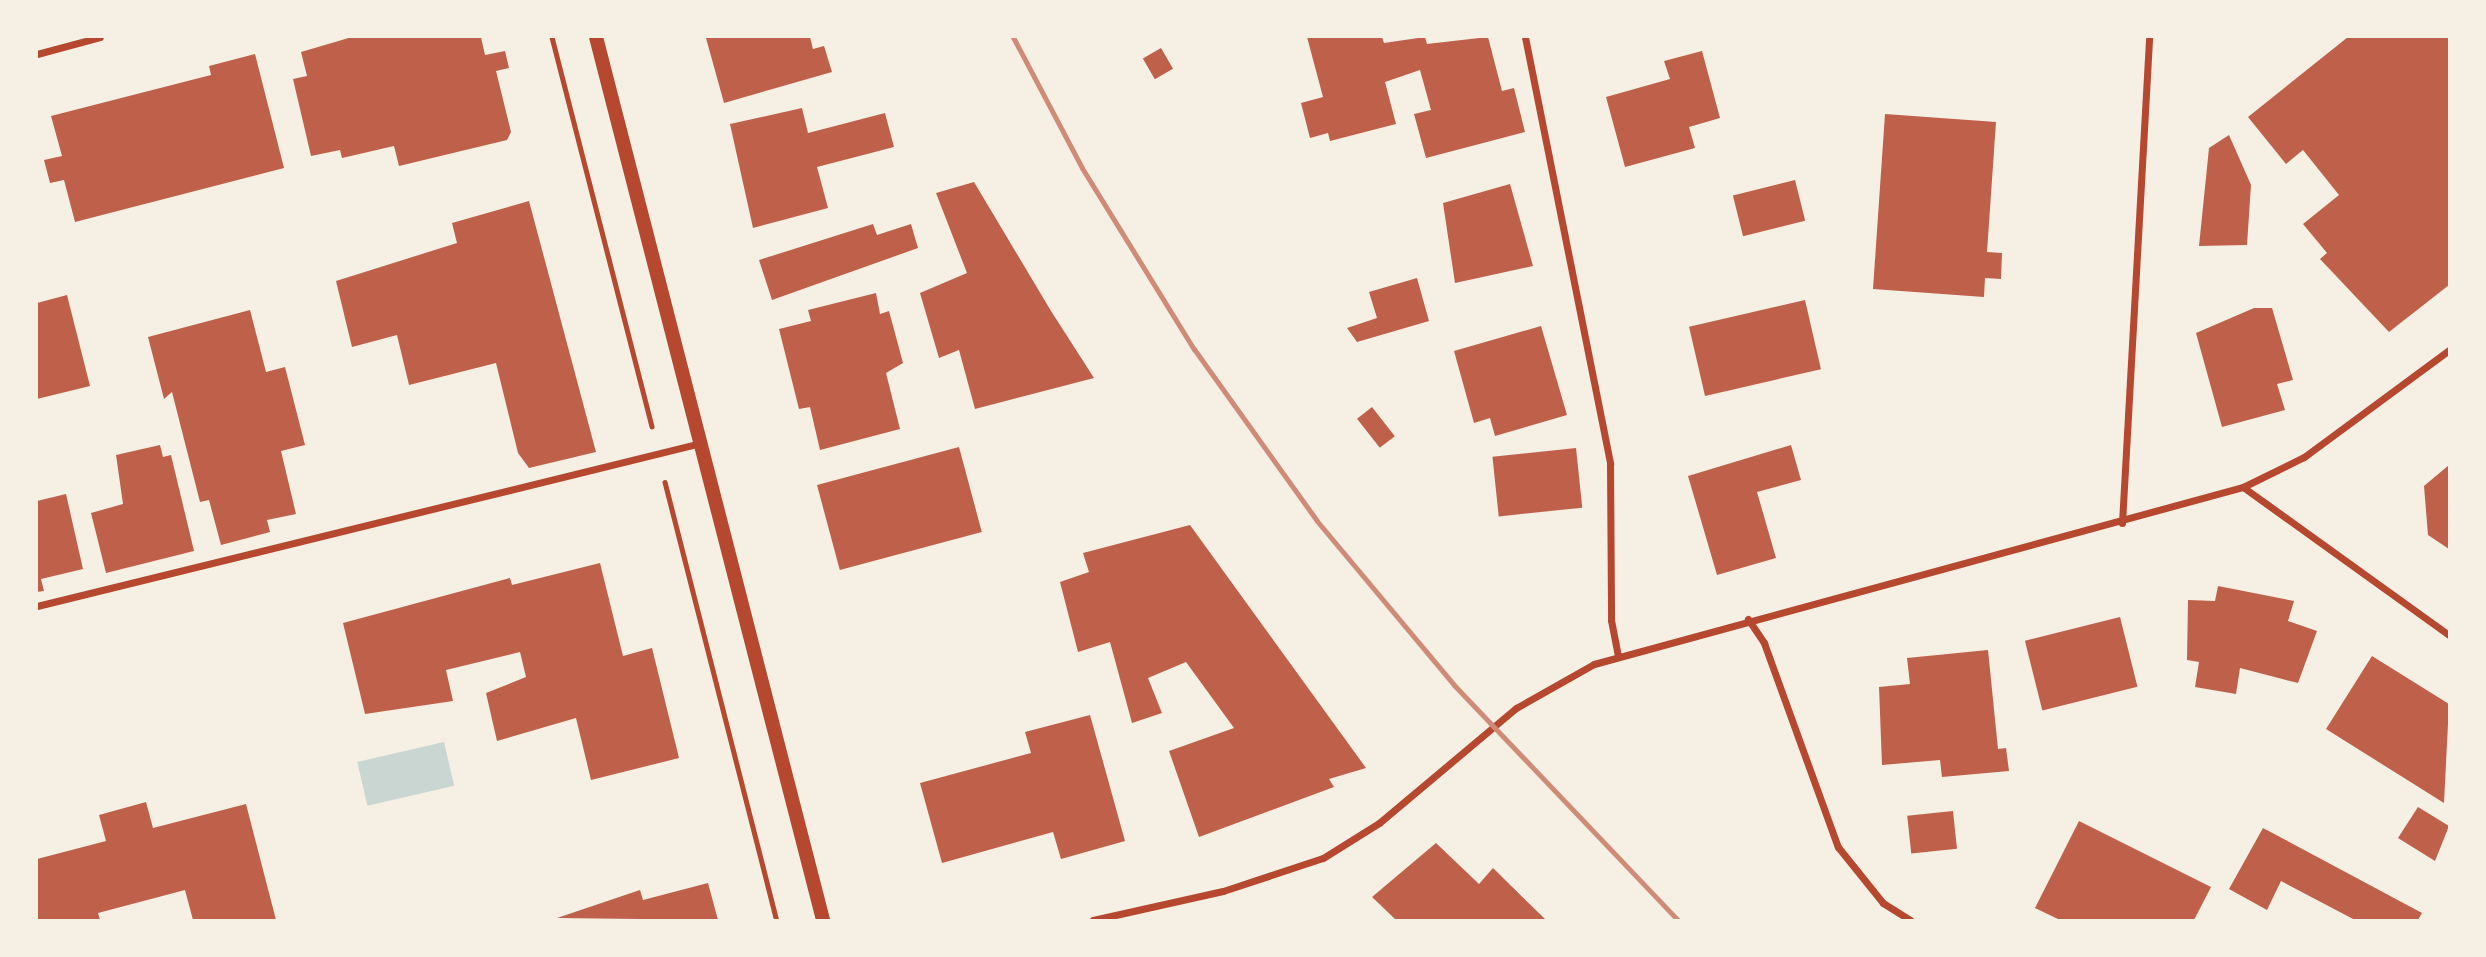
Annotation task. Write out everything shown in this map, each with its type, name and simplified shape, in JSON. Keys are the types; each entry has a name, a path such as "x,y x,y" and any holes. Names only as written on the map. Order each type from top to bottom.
{"main road":[{"path":"596,37 822,920"}],"street":[{"path":"37,54 100,37"},
{"path":"1525,37 1609,464 1611,620 1618,655"},
{"path":"2122,523 2149,37"},
{"path":"1093,920 1223,891 1323,858 1379,823 1538,693 1618,655 2122,523 2243,487 2335,437 2449,349"},
{"path":"37,606 701,443"},
{"path":"2243,487 2449,635"},
{"path":"1748,619 1764,643 1838,847 1883,903 1910,920"}],"path":[{"path":"552,37 650,421"},
{"path":"666,484 777,920"}],"shaded area":[{"path":"444,742 454,786 367,806 357,762"}],"building":[{"path":"352,37 481,37 485,55 505,51 509,68 496,71 511,132 507,140 399,166 394,146 342,158 340,150 311,156 293,79 307,76 301,52"},
{"path":"810,37 813,49 824,46 832,72 724,103 706,38"},
{"path":"1307,37 1382,37 1384,43 1425,37 1427,44 1488,37 1502,91 1514,88 1525,132 1426,158 1414,114 1431,110 1420,70 1385,82 1396,124 1330,141 1328,133 1310,138 1301,103 1323,97"},
{"path":"2348,37 2449,37 2449,285 2389,332 2320,259 2327,253 2303,224 2339,195 2303,150 2286,164 2248,117"},
{"path":"1161,48 1173,69 1155,79 1143,58"},
{"path":"1702,51 1720,118 1689,127 1695,148 1625,167 1606,97 1670,79 1664,61"},
{"path":"255,54 284,168 75,222 64,180 50,183 44,160 62,156 51,116 211,75 209,66"},
{"path":"802,108 808,133 885,113 894,147 817,167 828,208 753,228 730,124"},
{"path":"1885,114 1996,122 1987,252 2002,253 2001,279 1985,278 1984,297 1873,289"},
{"path":"2229,135 2251,185 2247,245 2199,246 2209,148"},
{"path":"1795,180 1805,221 1743,236 1733,195"},
{"path":"974,182 1094,378 975,409 959,350 939,358 920,293 967,273 936,193"},
{"path":"1510,184 1533,266 1455,283 1443,203"},
{"path":"529,201 596,452 529,468 518,453 496,363 409,385 397,335 352,347 336,281 457,243 452,223"},
{"path":"873,224 877,235 911,224 918,248 772,300 759,260"},
{"path":"1417,278 1429,321 1357,342 1347,328 1377,318 1369,292"},
{"path":"876,293 880,314 889,311 903,363 886,373 900,429 820,450 810,407 799,409 779,329 811,321 808,310"},
{"path":"67,295 90,386 37,399 37,303"},
{"path":"1805,300 1821,369 1705,396 1689,327"},
{"path":"2254,308 2272,308 2293,380 2277,384 2285,410 2222,427 2196,333"},
{"path":"250,310 266,372 285,367 305,445 281,451 296,514 267,520 270,532 221,545 209,500 200,502 172,392 164,399 148,337"},
{"path":"1541,326 1567,415 1495,436 1490,418 1474,423 1454,351"},
{"path":"1372,407 1395,436 1380,448 1357,419"},
{"path":"160,445 163,457 171,455 194,551 106,573 91,513 123,504 116,455"},
{"path":"1791,445 1801,480 1757,492 1776,558 1717,575 1688,476"},
{"path":"959,447 982,532 840,570 817,485"},
{"path":"1576,448 1582,508 1499,516 1492,457"},
{"path":"2449,465 2449,549 2428,535 2424,486"},
{"path":"66,494 83,569 41,579 44,591 37,592 37,501"},
{"path":"1190,525 1366,768 1329,779 1334,787 1199,837 1169,751 1234,728 1186,662 1148,678 1162,713 1132,723 1110,642 1078,652 1060,582 1089,572 1083,553"},
{"path":"600,563 623,656 652,648 679,758 591,780 576,718 497,741 486,693 526,677 520,652 446,670 453,701 365,714 343,623 510,578 512,585"},
{"path":"2218,586 2294,601 2288,621 2317,631 2298,683 2240,668 2236,694 2195,687 2199,662 2187,660 2188,600 2215,601"},
{"path":"2120,617 2137,687 2042,711 2025,641"},
{"path":"1988,650 1998,749 2006,748 2009,771 1942,777 1940,760 1882,765 1879,687 1910,684 1907,658"},
{"path":"2372,656 2449,704 2444,803 2326,729"},
{"path":"1090,715 1125,841 1061,859 1053,832 942,863 920,783 1031,753 1025,732"},
{"path":"146,802 153,828 246,804 276,920 193,920 185,890 98,913 100,920 37,920 37,859 106,841 99,815"},
{"path":"2418,807 2449,826 2435,861 2398,838"},
{"path":"1953,811 1957,849 1911,854 1907,816"},
{"path":"2079,821 2211,887 2194,920 2060,920 2035,908"},
{"path":"2263,828 2422,913 2418,920 2355,920 2281,881 2267,910 2229,889"},
{"path":"1436,843 1479,884 1493,868 1546,920 1396,920 1372,897"},
{"path":"708,883 718,920 557,918 640,890 643,900"}],"railway":[{"path":"1013,37 1082,168 1194,349 1317,521 1454,685 1678,920"}]}
